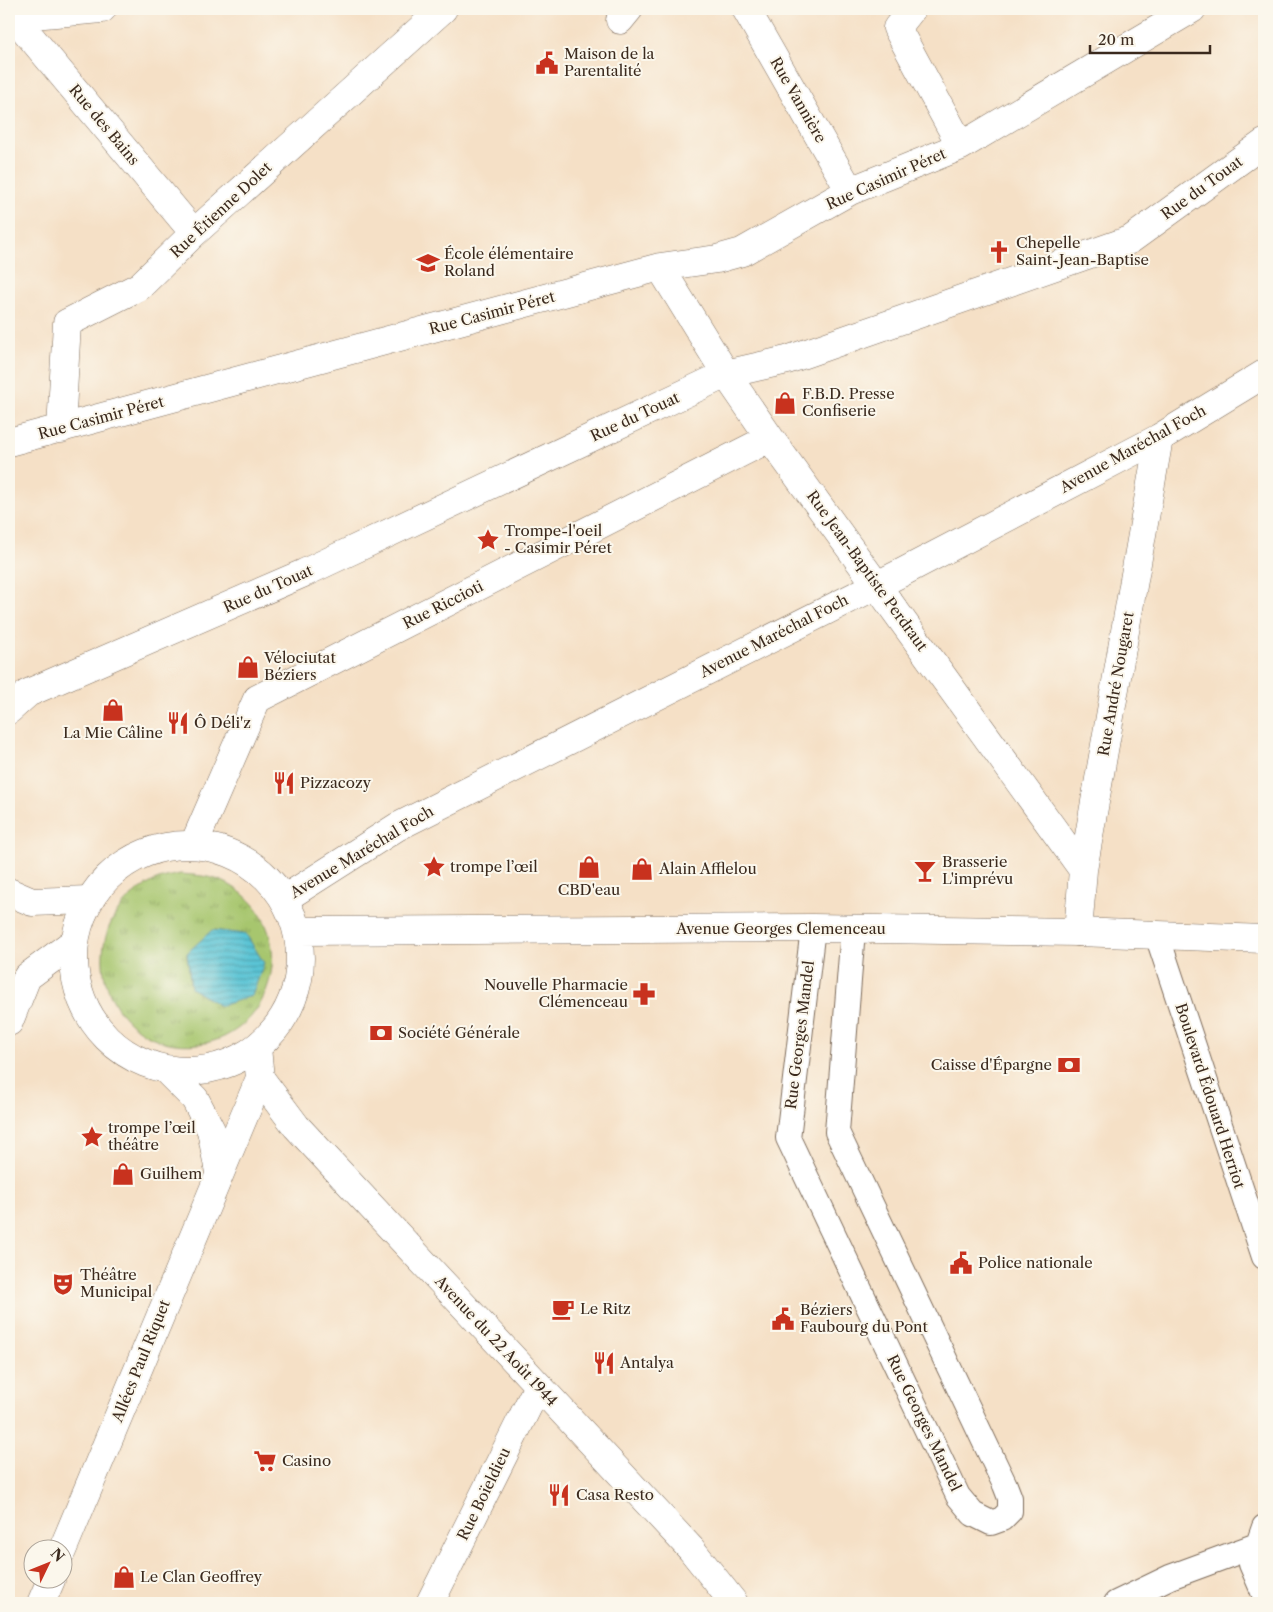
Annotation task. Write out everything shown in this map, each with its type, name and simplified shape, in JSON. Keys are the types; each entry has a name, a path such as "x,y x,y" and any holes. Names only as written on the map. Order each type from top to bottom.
{"street":[{"path":"12,17 102,9"},
{"name":"Rue Étienne Dolet","path":"61,429 67,324 140,286 194,233 442,9"},
{"name":"Rue Vannière","path":"746,9 850,191"},
{"path":"912,9 897,28 961,146"},
{"name":"Rue Casimir Péret","path":"9,442 660,267 717,259 742,252 850,191 961,146 1192,9"},
{"name":"Rue des Bains","path":"12,17 194,233"},
{"name":"Rue du Touat","path":"9,710 28,692 304,573 726,374 787,360 1130,240 1264,143"},
{"name":"Rue Jean-Baptiste Perdraut","path":"660,267 726,374 770,438 1083,870"},
{"name":"Avenue Maréchal Foch","path":"284,898 398,827 1159,438 1264,374"},
{"name":"Rue Riccioti","path":"194,844 257,699 770,438"},
{"name":"Rue André Nougaret","path":"1078,932 1083,870 1159,438"},
{"path":"194,844 220,849 245,860 267,877 284,898 298,931 301,964 294,996 279,1025 257,1048 229,1064 198,1071 166,1070 134,1058 106,1038 86,1010 75,977 74,942 89,900 108,875 133,857 162,846 194,844"},
{"path":"9,892 32,902 89,900"},
{"name":"Avenue Georges Clemenceau","path":"298,931 813,928 1078,932 1264,938"},
{"path":"9,1022 27,977 74,942"},
{"path":"257,1048 260,1078"},
{"path":"166,1070 195,1099 212,1130 219,1172"},
{"name":"Allées Paul Riquet","path":"67,1540 219,1172 260,1078"},
{"name":"Avenue du 22 Août 1944","path":"260,1078 296,1126 691,1548 734,1603"},
{"name":"Rue Boïeldieu","path":"430,1603 538,1386"},
{"path":"41,1603 47,1590"}],"lane":[{"name":"Rue Georges Mandel","path":"813,928 788,1138 958,1496 973,1514 991,1523 1002,1520 1010,1511 1010,1498 1006,1484 837,1132 853,930"},
{"name":"Boulevard Édouard Herriot","path":"1157,935 1264,1257"},
{"path":"1261,1536 1251,1564 1264,1594"},
{"path":"1116,1603 1261,1536"}],"green space":[{"path":"180,874 204,876 228,884 255,907 264,921 270,937 272,953 271,970 267,987 256,1011 232,1033 210,1042 174,1044 144,1034 122,1014 108,988 103,959 108,929 125,902 154,881","holes":["187,954 220,1006 191,988"]}],"water":[{"path":"212,930 246,934 264,963 252,996 220,1006 191,988 187,953"}],"place":[{"name":"Maison de la Parentalité","path":"547,63"},
{"name":"Chepelle Saint-Jean-Baptise","path":"999,252"},
{"name":"École élémentaire Roland","path":"428,263"},
{"name":"F.B.D. Presse Confiserie","path":"785,403"},
{"name":"Trompe-l'oeil - Casimir Péret","path":"488,540"},
{"name":"Vélociutat Béziers","path":"248,667"},
{"name":"La Mie Câline","path":"113,710"},
{"name":"Ô Déli'z","path":"178,723"},
{"name":"Pizzacozy","path":"284,783"},
{"name":"trompe l’œil","path":"434,867"},
{"name":"CBD'eau","path":"589,867"},
{"name":"Alain Afflelou","path":"642,869"},
{"name":"Brasserie L'imprévu","path":"925,871"},
{"name":"Nouvelle Pharmacie Clémenceau","path":"644,994"},
{"name":"Société Générale","path":"381,1033"},
{"name":"Caisse d'Épargne","path":"1069,1065"},
{"name":"trompe l’œil théâtre","path":"92,1137"},
{"name":"Guilhem","path":"123,1174"},
{"name":"Police nationale","path":"961,1263"},
{"name":"Théâtre Municipal","path":"63,1284"},
{"name":"Le Ritz","path":"563,1309"},
{"name":"Béziers Faubourg du Pont","path":"783,1319"},
{"name":"Antalya","path":"604,1363"},
{"name":"Casino","path":"265,1461"},
{"name":"Casa Resto","path":"559,1495"},
{"name":"Le Clan Geoffrey","path":"124,1577"}]}
